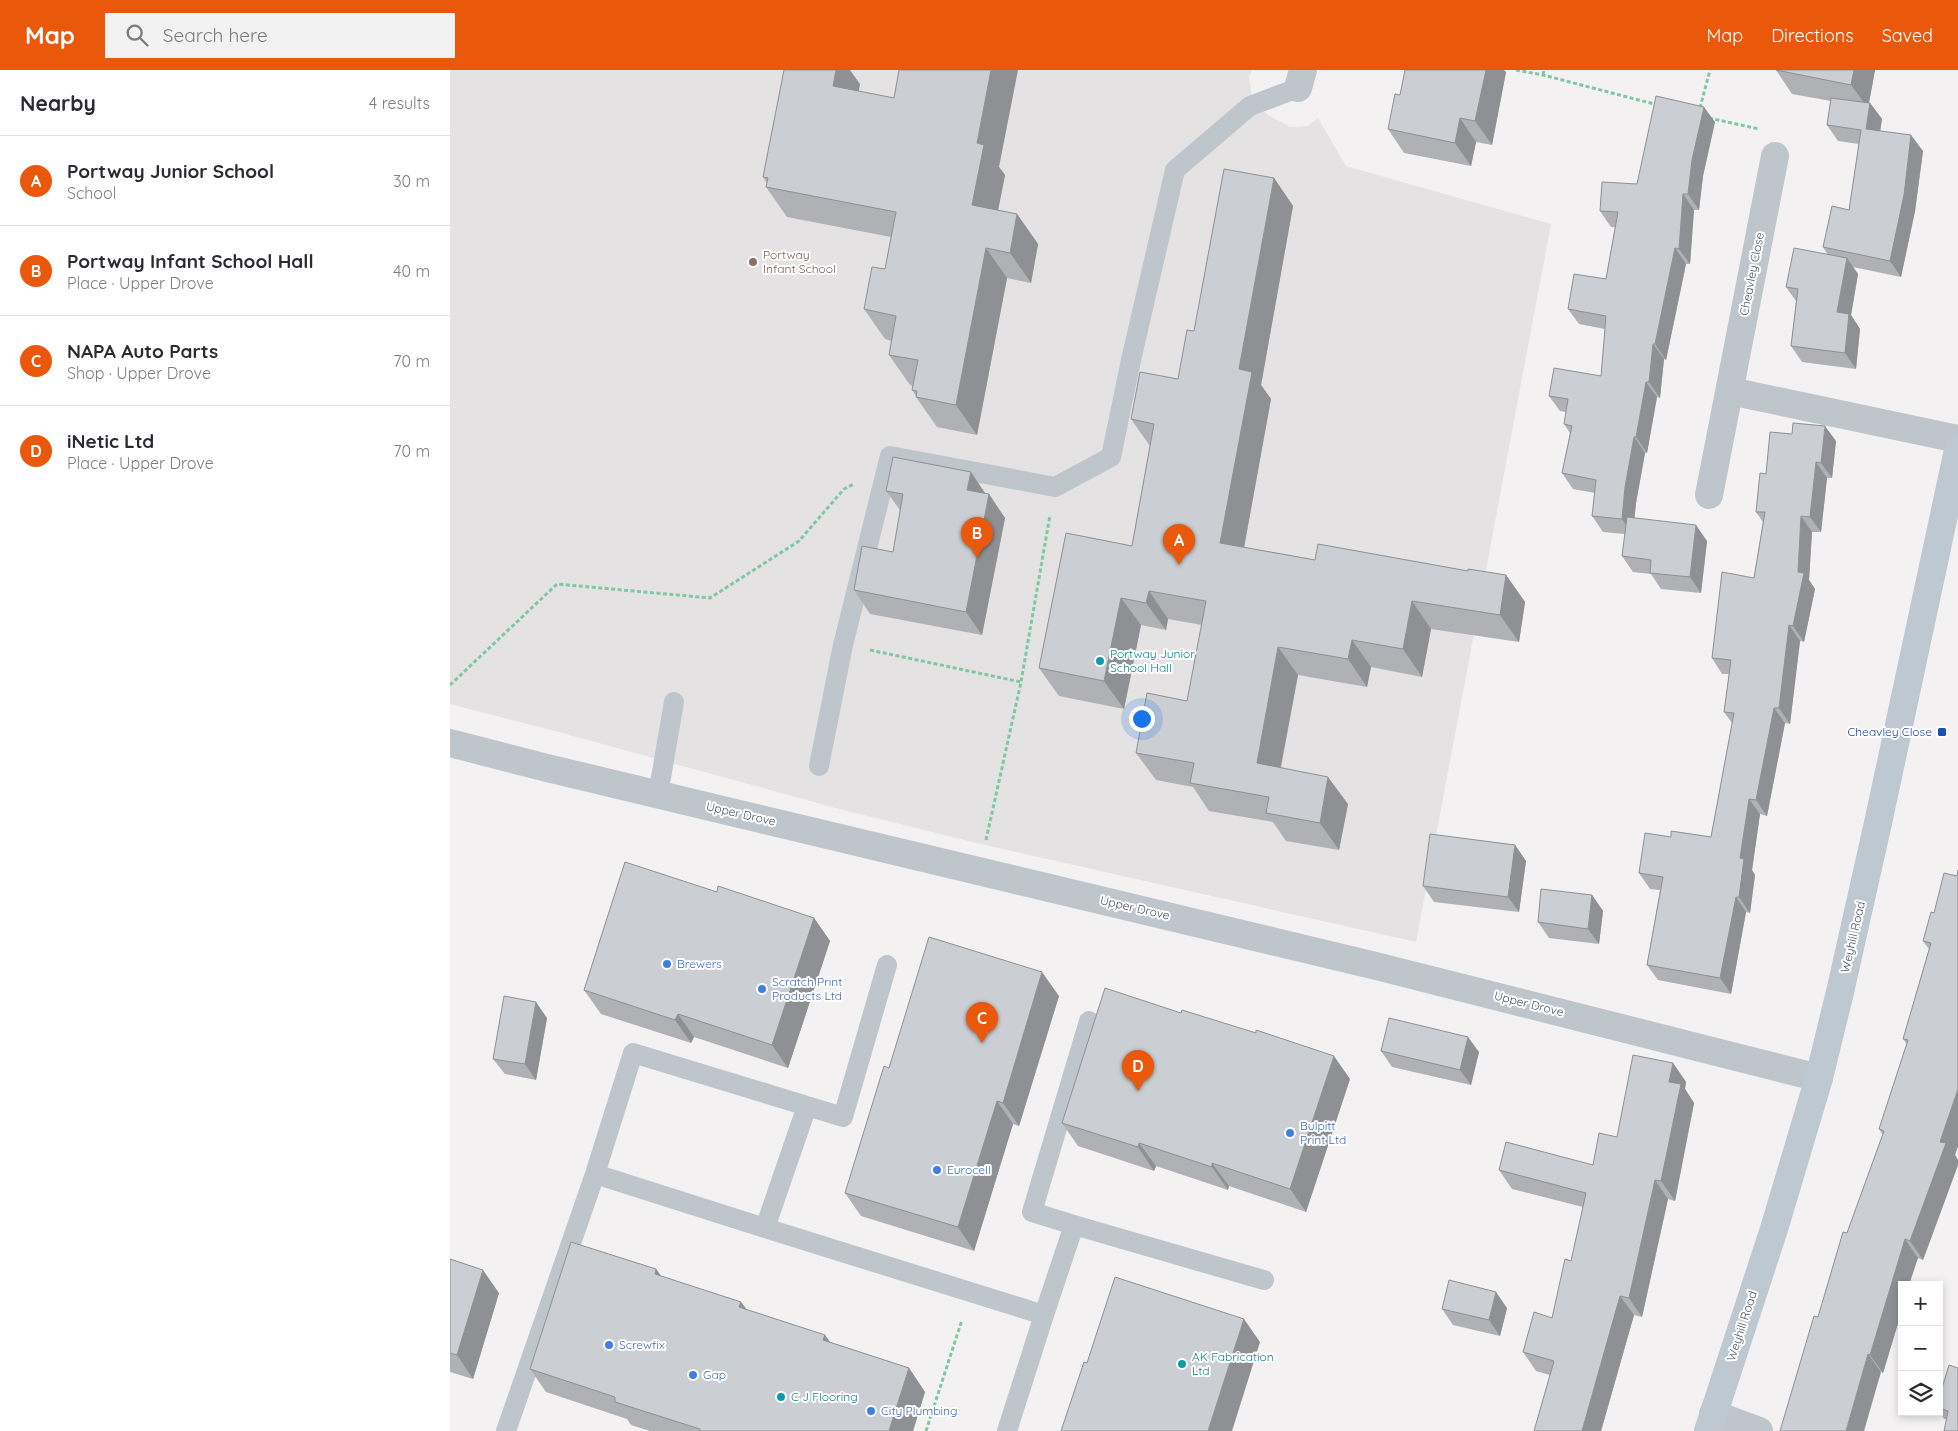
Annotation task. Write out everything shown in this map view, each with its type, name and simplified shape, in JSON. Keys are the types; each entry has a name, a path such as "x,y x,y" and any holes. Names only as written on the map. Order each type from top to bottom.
{"main road":[{"name":"Weyhill Road","path":"1711,1423 1774,1229 1819,1078 1878,823 1958,450"}],"street":[{"name":"Cheavley Close","path":"1709,495 1775,156"},
{"path":"1730,391 1958,439"},
{"name":"Upper Drove","path":"450,743 1385,968 1819,1078"},
{"name":"Weyhill Road","path":"1711,1423 1759,1431"}],"lane":[{"path":"819,766 843,645 890,456 1055,487 1111,458 1131,360 1175,170 1250,106 1300,79"},
{"path":"658,794 674,702"},
{"path":"506,1431 595,1174 633,1053 843,1117 887,965"},
{"path":"1088,1021 1032,1212 1264,1280"},
{"path":"765,1228 807,1106"},
{"path":"595,1174 1044,1315"},
{"path":"1008,1431 1074,1225"}],"path":[{"path":"1516,70 1543,75 1662,106"},
{"path":"1543,75 1544,70"},
{"path":"1698,116 1710,70"},
{"path":"1707,118 1772,132 1775,156"},
{"path":"450,685 556,584 710,598 799,541 844,489 864,479 890,456"},
{"path":"985,845 1021,682 1055,487"},
{"path":"843,645 1021,682"},
{"path":"926,1431 971,1292"}],"shaded area":[{"path":"450,70 1252,70 1249,77 1252,98 1268,115 1290,127 1308,126 1318,118 1346,166 1551,224 1416,942 985,845 843,810 450,704"}],"building":[{"name":"Portway Infant School","path":"784,70 836,70 833,86 894,98 899,70 991,70 977,143 984,145 972,205 1017,214 1010,253 986,248 956,405 916,397 917,391 912,390 918,360 889,355 896,316 864,309 872,267 885,269 896,212 766,187 768,178 763,177"},
{"path":"1405,70 1486,70 1475,121 1460,118 1455,143 1388,129 1395,94 1400,95"},
{"path":"1776,70 1854,70 1851,85"},
{"path":"1656,96 1704,107 1692,160 1688,194 1683,194 1679,249 1675,248 1655,344 1653,344 1649,382 1646,382 1636,437 1634,437 1625,487 1622,519 1592,516 1596,480 1562,473 1572,426 1564,424 1568,399 1549,396 1554,368 1601,376 1606,316 1568,309 1574,274 1606,279 1618,212 1600,211 1602,182 1637,184"},
{"path":"1831,98 1870,103 1866,129 1911,135 1904,195 1890,261 1823,247 1832,206 1849,210 1861,130 1827,125"},
{"path":"1224,169 1274,178 1239,369 1252,372 1220,543 1315,560 1318,544 1468,571 1468,569 1506,575 1500,615 1412,601 1403,649 1352,640 1348,659 1278,647 1257,763 1328,777 1320,823 1266,813 1269,797 1190,783 1194,763 1136,753 1147,693 1187,701 1206,601 1149,591 1146,603 1121,598 1104,681 1039,668 1066,533 1132,546 1154,424 1131,419 1140,372 1178,379 1187,330 1194,331"},
{"path":"1794,248 1847,258 1837,312 1849,314 1845,353 1791,346 1798,289 1786,287"},
{"path":"1793,423 1825,426 1821,463 1816,462 1810,517 1801,516 1798,572 1804,573 1793,626 1789,625 1779,708 1774,708 1756,800 1749,799 1740,858 1744,859 1739,897 1736,897 1720,978 1647,965 1663,877 1639,873 1645,833 1671,837 1671,831 1711,837 1734,713 1724,712 1731,660 1712,658 1722,572 1754,578 1765,512 1756,512 1760,473 1766,474 1770,432 1792,434"},
{"path":"893,457 971,472 967,490 989,494 966,612 854,590 862,546 893,552 903,494 886,491"},
{"path":"1627,517 1696,525 1690,577 1650,573 1651,560 1622,556"},
{"path":"1430,834 1515,845 1508,897 1423,886"},
{"path":"625,862 717,892 718,886 814,918 772,1045 678,1014 675,1020 584,990"},
{"path":"1958,870 1958,1089 1940,1142 1946,1143 1910,1241 1905,1239 1870,1355 1868,1354 1846,1431 1780,1431 1814,1316 1818,1317 1843,1232 1847,1233 1884,1131 1879,1129 1908,1040 1903,1039 1931,943 1923,941 1931,912 1934,913 1944,873 1957,876"},
{"path":"1541,889 1592,895 1588,929 1538,922"},
{"path":"929,937 1042,972 1003,1103 997,1101 958,1227 845,1193 884,1066 889,1068"},
{"path":"1105,988 1181,1013 1182,1010 1256,1033 1256,1030 1334,1056 1290,1189 1212,1163 1212,1167 1139,1143 1138,1147 1062,1123"},
{"path":"504,996 536,1002 525,1064 493,1059"},
{"path":"1389,1018 1468,1037 1460,1070 1381,1051"},
{"path":"1633,1055 1673,1063 1669,1082 1681,1084 1661,1181 1655,1180 1629,1298 1620,1296 1582,1431 1534,1431 1554,1361 1523,1352 1534,1312 1552,1318 1565,1259 1571,1261 1586,1193 1499,1170 1506,1142 1593,1165 1599,1133 1617,1137"},
{"path":"571,1242 656,1269 655,1274 741,1302 739,1307 825,1335 823,1340 909,1368 889,1431 700,1431 700,1429 615,1402 615,1397 530,1369"},
{"path":"450,1259 483,1270 457,1355 450,1353"},
{"path":"1115,1277 1244,1319 1208,1431 1061,1431 1084,1362 1087,1363"},
{"path":"1449,1280 1496,1292 1489,1320 1442,1309"},
{"path":"1949,1365 1958,1368 1958,1431 1944,1431 1948,1411 1943,1409 1943,1385"}],"place":[{"name":"Portway Infant School","path":"753,262"},
{"name":"Portway Infant School Hall","path":"977,558"},
{"name":"Portway Junior School","path":"1179,565"},
{"name":"Portway Junior School Hall","path":"1100,661"},
{"name":"Cheavley Close","path":"1942,732"},
{"name":"Brewers","path":"667,964"},
{"name":"Scratch Print Products Ltd","path":"762,989"},
{"name":"NAPA Auto Parts","path":"982,1043"},
{"name":"iNetic Ltd","path":"1138,1091"},
{"name":"Bulpitt Print Ltd","path":"1290,1133"},
{"name":"Eurocell","path":"937,1170"},
{"name":"Screwfix","path":"609,1345"},
{"name":"AK Fabrication Ltd","path":"1182,1364"},
{"name":"Gap","path":"693,1375"},
{"name":"C J Flooring","path":"781,1397"},
{"name":"City Plumbing","path":"871,1411"}]}
